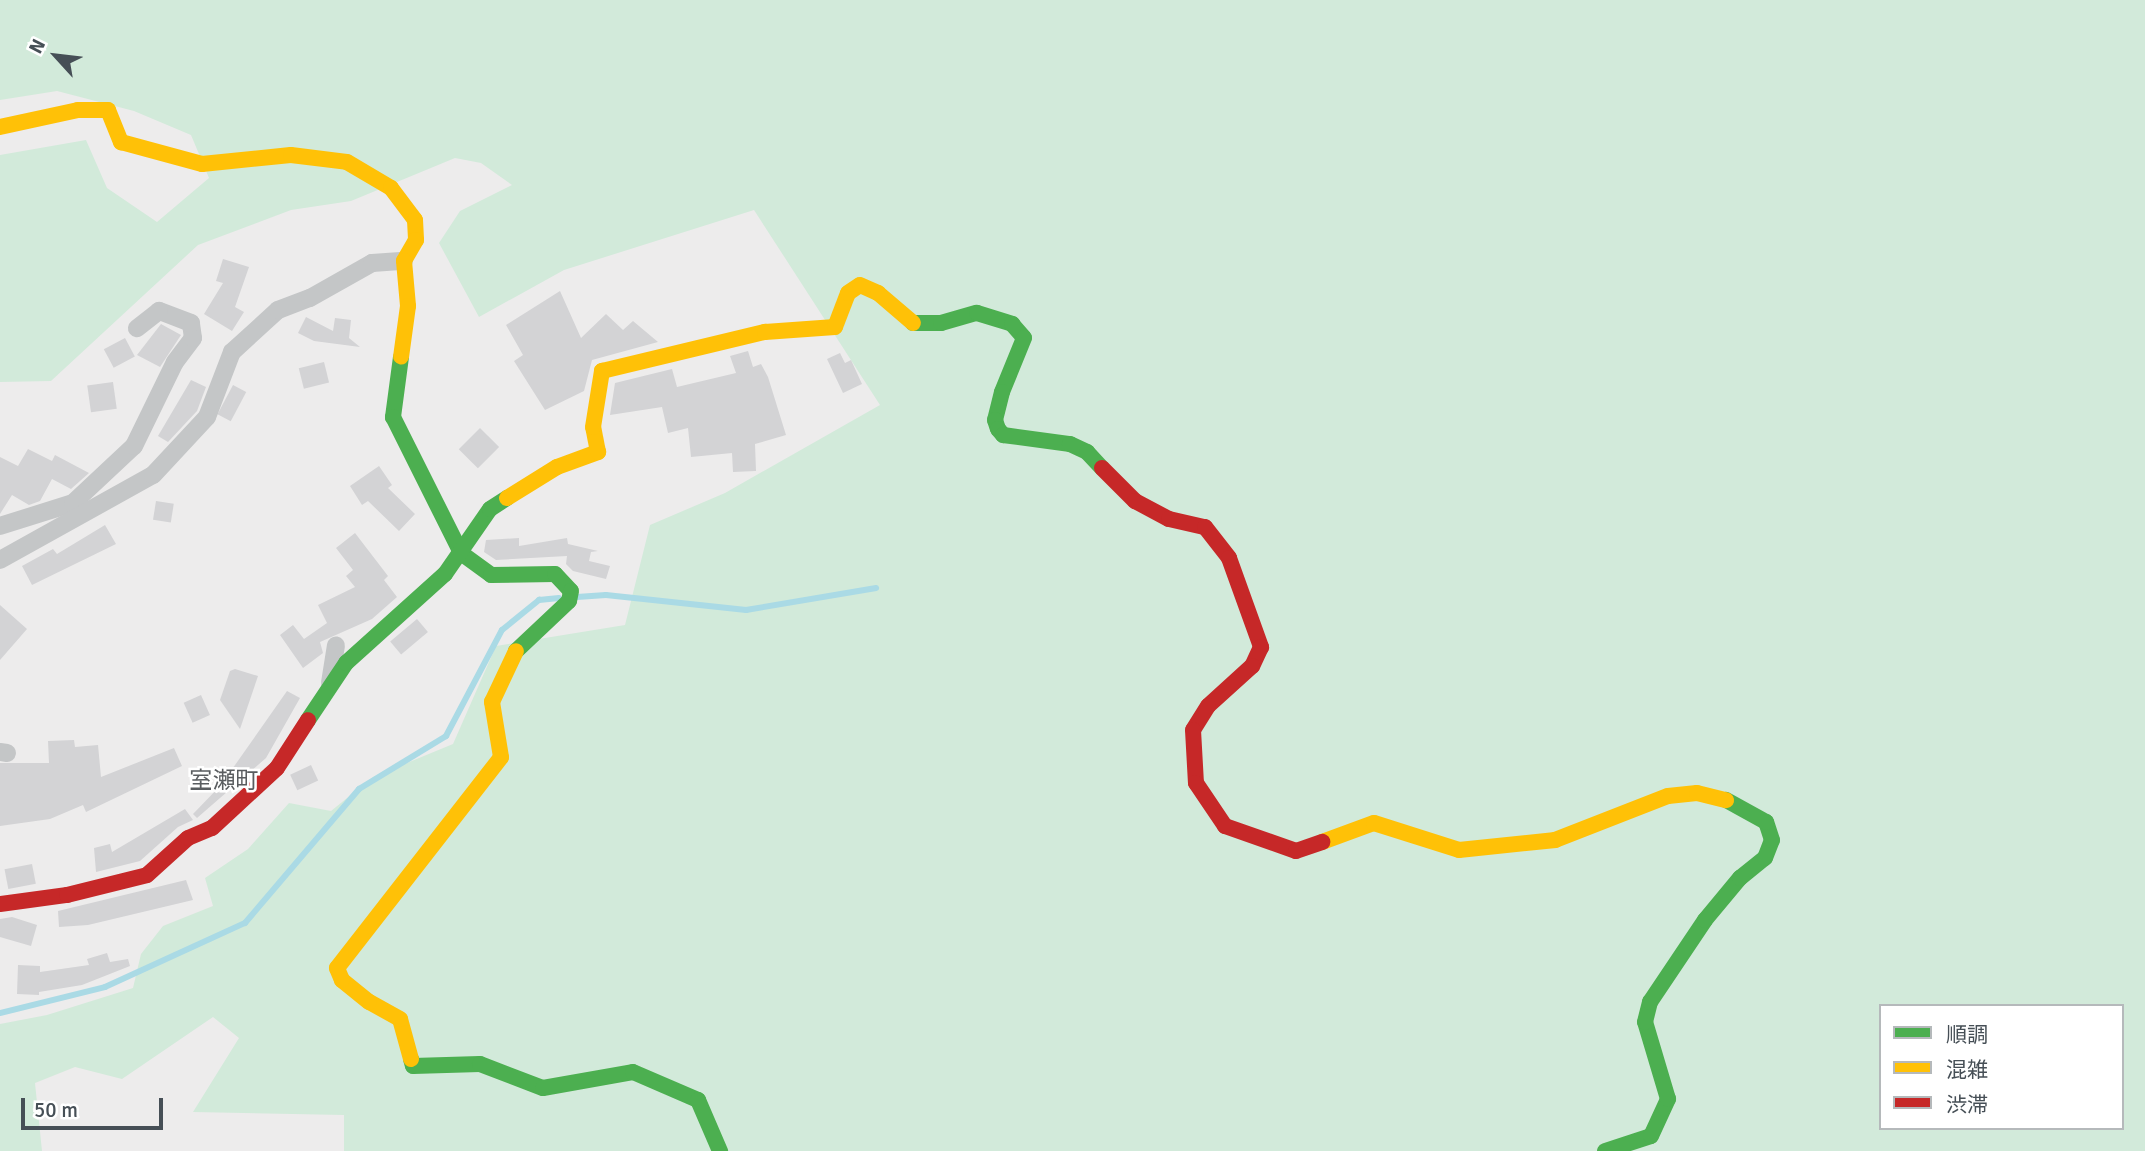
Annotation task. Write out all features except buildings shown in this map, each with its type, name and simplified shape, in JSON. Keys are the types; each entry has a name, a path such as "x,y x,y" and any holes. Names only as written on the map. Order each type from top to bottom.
{"street":[{"path":"0,127 78,110 108,110 121,142 202,164 291,155 347,162 391,188 409,209 415,220 416,240 404,261 408,306 393,417 461,553 491,575 555,574 571,591 569,601 516,651 492,702 501,757 337,968 342,980 369,1002 400,1018 413,1066 480,1064 543,1088 633,1072 698,1100 720,1151"},
{"path":"0,560 153,475 206,417 232,352 278,310 310,298 372,263 404,261"},
{"path":"0,904 67,895 147,875 188,838 212,828 277,768 346,663 445,574 490,509 557,467 598,453 593,427 602,371 765,332 835,327 848,293 860,285 878,293 912,323 941,323 977,313 1012,324 1024,338 1002,391 995,420 1003,435 1070,444 1087,452 1135,501 1169,519 1206,527 1229,558 1261,647 1252,666 1209,706 1193,730 1196,783 1224,825 1296,851 1374,823 1398,827 1459,850 1555,840 1668,796 1697,793 1734,802 1766,822 1772,840 1765,858 1740,878 1704,920 1650,1002 1645,1022 1668,1099 1651,1136 1605,1151"},
{"path":"0,526 73,503 134,446 175,362 193,338 191,323 159,312 137,328"},
{"path":"329,690 335,645"}],"green space":[{"path":"0,0 2145,0 2145,1151 344,1151 344,1115 193,1112 239,1038 213,1017 122,1079 75,1067 35,1083 42,1151 0,1151 0,1024 47,1015 133,988 141,954 163,926 213,906 205,878 248,849 289,803 331,811 373,777 453,744 496,646 625,625 650,525 725,493 880,405 754,210 564,270 479,317 439,243 460,211 512,185 481,163 455,158 351,201 291,210 198,245 51,381 0,382 0,155 86,140 107,188 157,222 209,178 191,135 134,111 57,91 0,100"}],"waterway":[{"path":"577,597 606,595 746,610 876,588"},
{"path":"0,1013 105,987 245,923 359,789 446,736 502,630 539,600 559,598"}],"traffic: fast":[{"path":"913,323 941,323 977,313 1012,324 1024,338 1002,392 995,420 998,429 1003,435 1070,444 1087,452 1102,468"},
{"path":"401,357 393,417 461,553 491,575 555,574 571,591 569,601 516,651"},
{"path":"308,720 346,663 445,574 490,509 507,498"},
{"path":"1605,1151 1651,1136 1668,1099 1645,1022 1650,1002 1705,920 1740,878 1765,858 1772,840 1766,822 1726,800"},
{"path":"411,1059 413,1066 480,1064 543,1088 633,1072 698,1100 720,1151"}],"traffic: slow":[{"path":"0,127 78,110 108,110 121,142 202,164 291,155 347,162 391,188 415,220 416,240 404,261 408,306 401,357"},
{"path":"507,498 557,467 598,452 593,427 602,371 765,332 835,327 848,293 860,285 878,293 913,323"},
{"path":"411,1059 400,1019 369,1002 342,980 337,968 501,757 492,702 516,651"},
{"path":"1322,842 1374,823 1459,850 1555,840 1668,796 1697,793 1726,800"}],"traffic: jam":[{"path":"1102,468 1135,501 1169,519 1205,527 1229,558 1261,647 1252,666 1208,706 1193,730 1196,783 1225,826 1296,851 1322,842"},
{"path":"0,904 67,895 147,875 188,838 212,828 277,768 308,720"}],"district":[{"name":"室瀬町","path":"224,781"}]}
